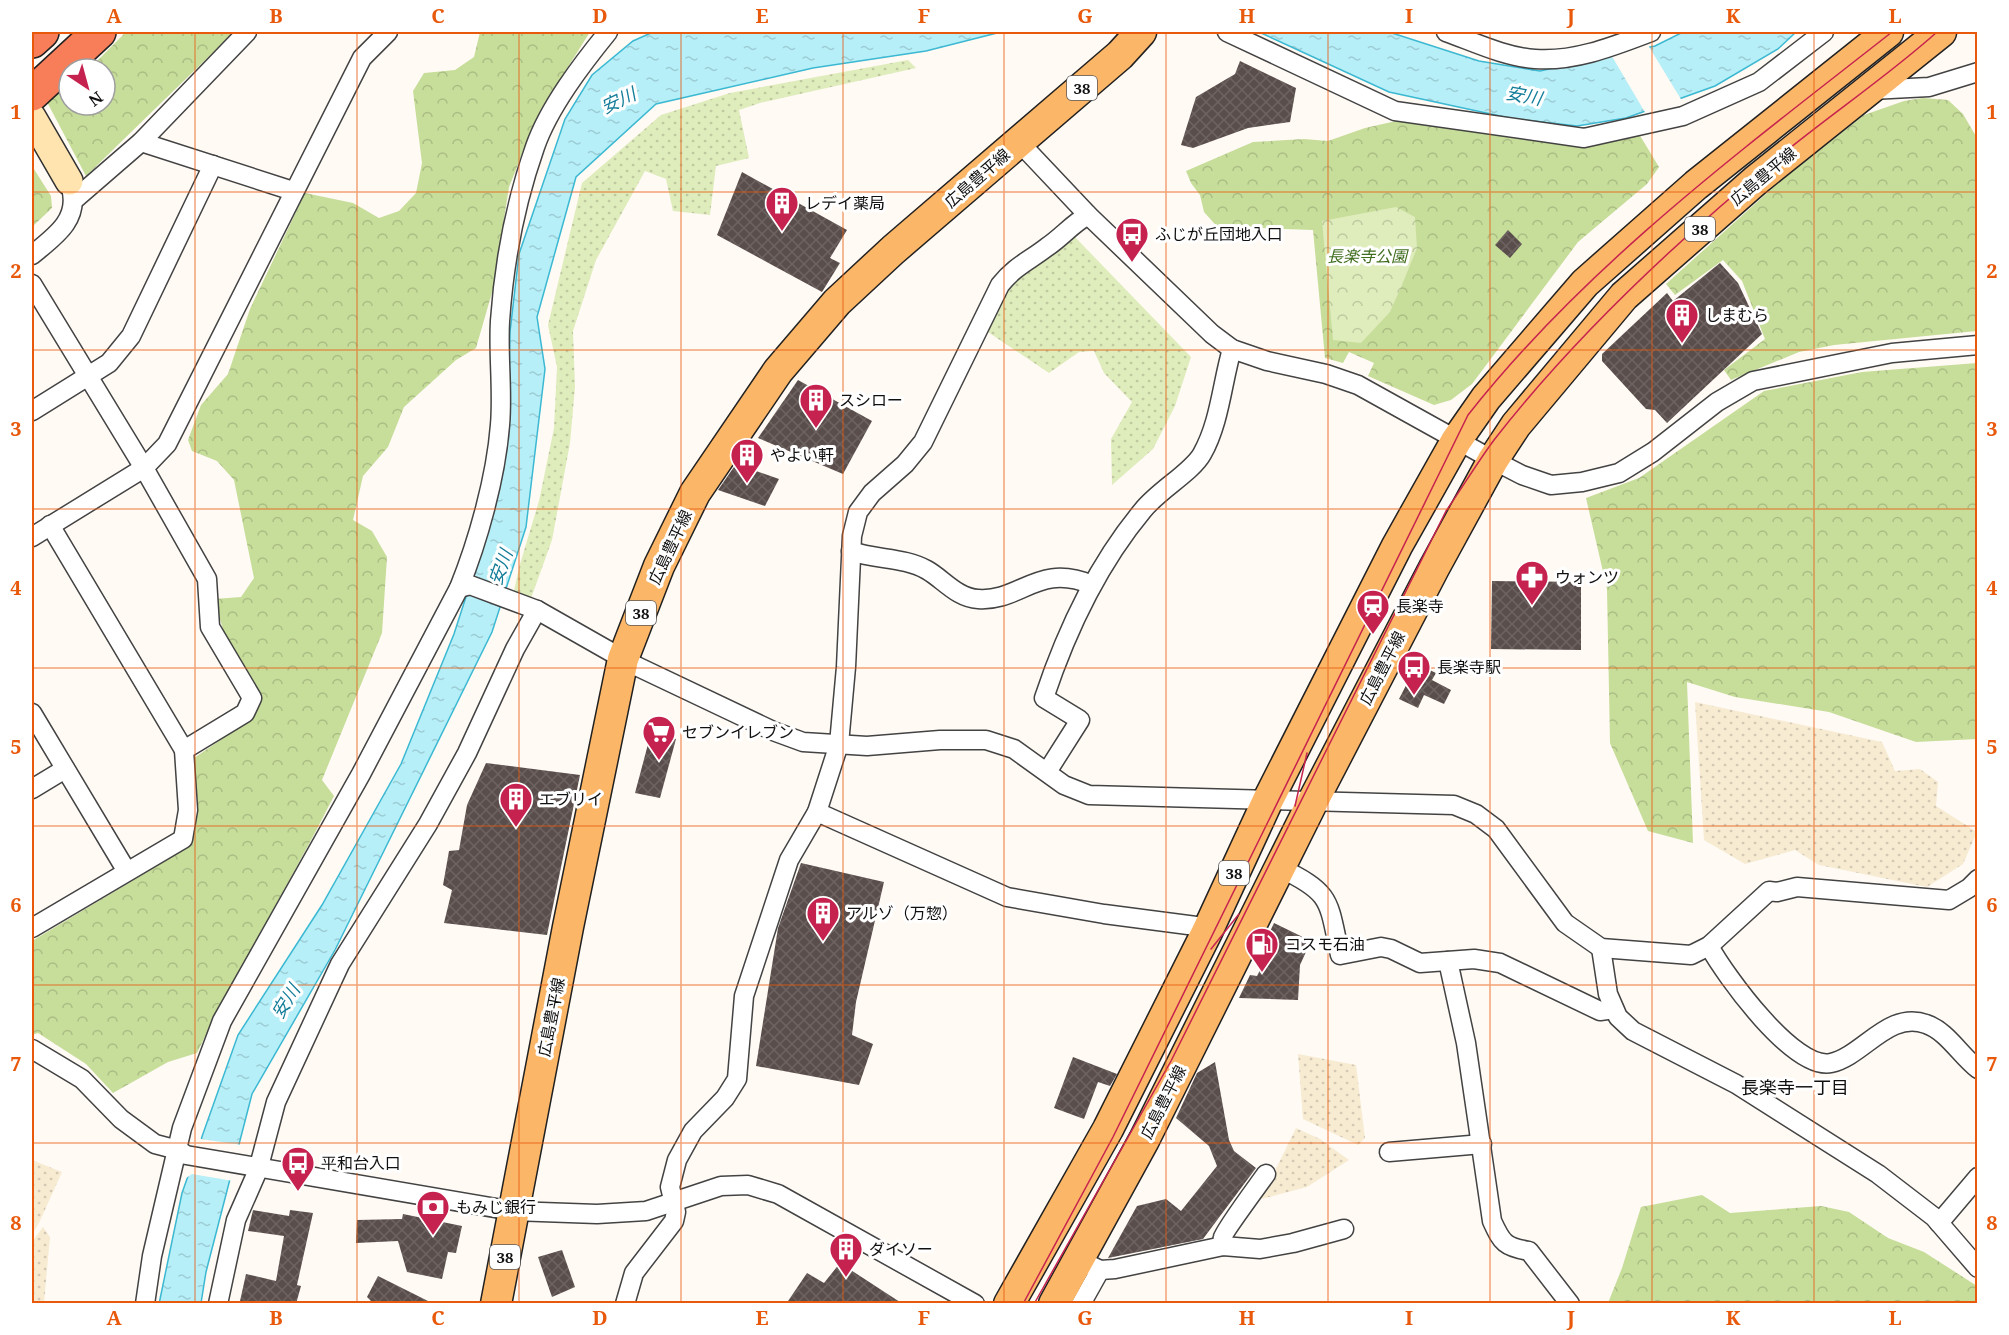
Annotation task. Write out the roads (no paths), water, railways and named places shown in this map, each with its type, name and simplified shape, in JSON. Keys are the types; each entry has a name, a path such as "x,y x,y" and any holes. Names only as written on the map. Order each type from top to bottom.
{"highway":[{"path":"32,41 42,32"},
{"path":"32,94 99,32"}],"main road":[{"name":"広島豊平線","path":"496,1304 623,659 659,566 695,493 778,371 837,302 1120,55 1142,32"},
{"name":"広島豊平線","path":"1009,1304 1108,1129 1207,932 1268,800 1397,546 1456,441 1486,398 1585,284 1696,184 1888,32"},
{"name":"広島豊平線","path":"1054,1304 1089,1265 1144,1140 1313,801 1492,460 1550,383 1624,296 1755,181 1941,32"}],"street":[{"path":"71,190 141,142 247,32"},
{"path":"32,537 144,468 167,444 362,58 388,32"},
{"path":"145,1304 152,1256 182,1153 182,1128 222,1021 464,586 485,507 500,426 500,321 518,207 536,145 575,73 608,32"},
{"path":"1227,32 1395,111 1584,138 1683,117 1759,82 1824,32"},
{"path":"1446,32 1504,53 1533,59 1563,59 1608,48 1651,32"},
{"path":"1866,90 1929,87 1977,72"},
{"path":"32,117 71,190 72,215 59,233 32,255"},
{"path":"141,142 293,191"},
{"path":"1019,142 1088,215 1212,334 1232,349 1267,361 1326,374 1358,386 1492,460 1522,475 1551,485 1582,482 1619,473 1653,452 1717,402 1753,381 1893,353 1977,345"},
{"path":"32,411 109,363 131,336 213,165"},
{"path":"625,1304 634,1273 674,1221 674,1203 670,1187 676,1160 693,1131 725,1098 737,1079 744,996 789,860 816,812 839,744 846,667 851,551 858,512 872,493 905,464 923,442 1000,285 1014,268 1048,247 1072,224 1088,215"},
{"path":"32,284 144,468 207,579 210,627 252,698 245,713 184,750"},
{"path":"1047,772 1080,720 1044,699 1055,665 1092,585 1146,506 1202,455 1216,419 1232,349"},
{"path":"32,928 126,870 183,839 188,810 184,750 50,525"},
{"path":"851,551 871,558 909,562 928,570 949,587 975,600 993,599 1051,578 1075,577 1092,585"},
{"path":"464,586 533,609 623,659 773,731 803,742 867,746 940,740 986,741 1014,749 1064,785 1089,795 1454,805 1476,814 1496,829 1565,923 1601,948 1691,955 1709,946 1769,891 1777,892 1797,887 1949,900 1969,888 1977,879"},
{"path":"218,1304 236,1220 256,1169 276,1102 339,963 428,824 467,753 533,609"},
{"path":"32,713 126,870"},
{"path":"32,789 65,768"},
{"path":"816,812 1007,897 1104,914 1196,926 1207,932"},
{"path":"1280,868 1313,884 1329,904 1340,955 1381,947 1391,948 1420,963 1474,959 1500,963 1600,1011 1614,1009"},
{"path":"1709,946 1754,1011 1795,1050 1817,1062 1830,1063 1843,1058 1883,1030 1906,1023 1924,1023 1940,1031 1977,1069"},
{"path":"1601,948 1608,994 1618,1017 1633,1031 1746,1091 1878,1174 1939,1223 1977,1268"},
{"path":"1448,961 1466,1043 1492,1221 1500,1240 1513,1248 1530,1251 1570,1304"},
{"path":"32,1049 82,1079 121,1119 155,1144 182,1153 256,1169 513,1211 597,1214 646,1211 721,1186 748,1185 778,1194 975,1304"},
{"path":"1389,1152 1482,1144"},
{"path":"1223,1246 1223,1236 1228,1226 1241,1212 1266,1174"},
{"path":"1939,1223 1977,1177"},
{"path":"1082,1304 1089,1265 1115,1269 1181,1257 1223,1246 1260,1249 1293,1243 1344,1228"}],"water":[{"name":"安川","path":"653,32 1001,32 926,51 813,68 656,104 576,177 537,317 545,369 526,527 492,632 335,950 252,1094 206,1272 201,1303 159,1304 182,1193 238,1035 322,905 401,764 454,634 495,507 508,428 510,332 519,254 565,119 592,75 633,41"},
{"name":"安川","path":"1259,32 1389,32 1479,61 1540,71 1655,46 1683,32 1796,32 1778,49 1715,86 1626,118 1577,126 1514,119 1389,92"}],"tram line":[{"path":"1023,1304 1113,1137 1468,415 1514,360 1563,308 1668,211 1892,32"},
{"path":"1034,1304 1171,1061 1446,511 1494,440 1525,401 1593,326 1666,255 1780,156 1937,32"},
{"path":"1295,806 1307,753"},
{"path":"1211,949 1239,914"}],"place":[{"name":"レデイ薬局","path":"782,232"},
{"name":"ふじが丘団地入口","path":"1132,263"},
{"name":"しまむら","path":"1682,344"},
{"name":"スシロー","path":"816,429"},
{"name":"やよい軒","path":"747,484"},
{"name":"ウォンツ","path":"1532,606"},
{"name":"長楽寺","path":"1373,635"},
{"name":"長楽寺駅","path":"1414,696"},
{"name":"セブンイレブン","path":"659,761"},
{"name":"エブリイ","path":"516,828"},
{"name":"アルゾ（万惣）","path":"823,942"},
{"name":"コスモ石油","path":"1262,973"},
{"name":"平和台入口","path":"298,1192"},
{"name":"もみじ銀行","path":"433,1236"},
{"name":"ダイソー","path":"846,1278"}],"district":[{"name":"長楽寺一丁目","path":"1795,1087"}],"park label":[{"name":"長楽寺公園","path":"1367,256"}]}
